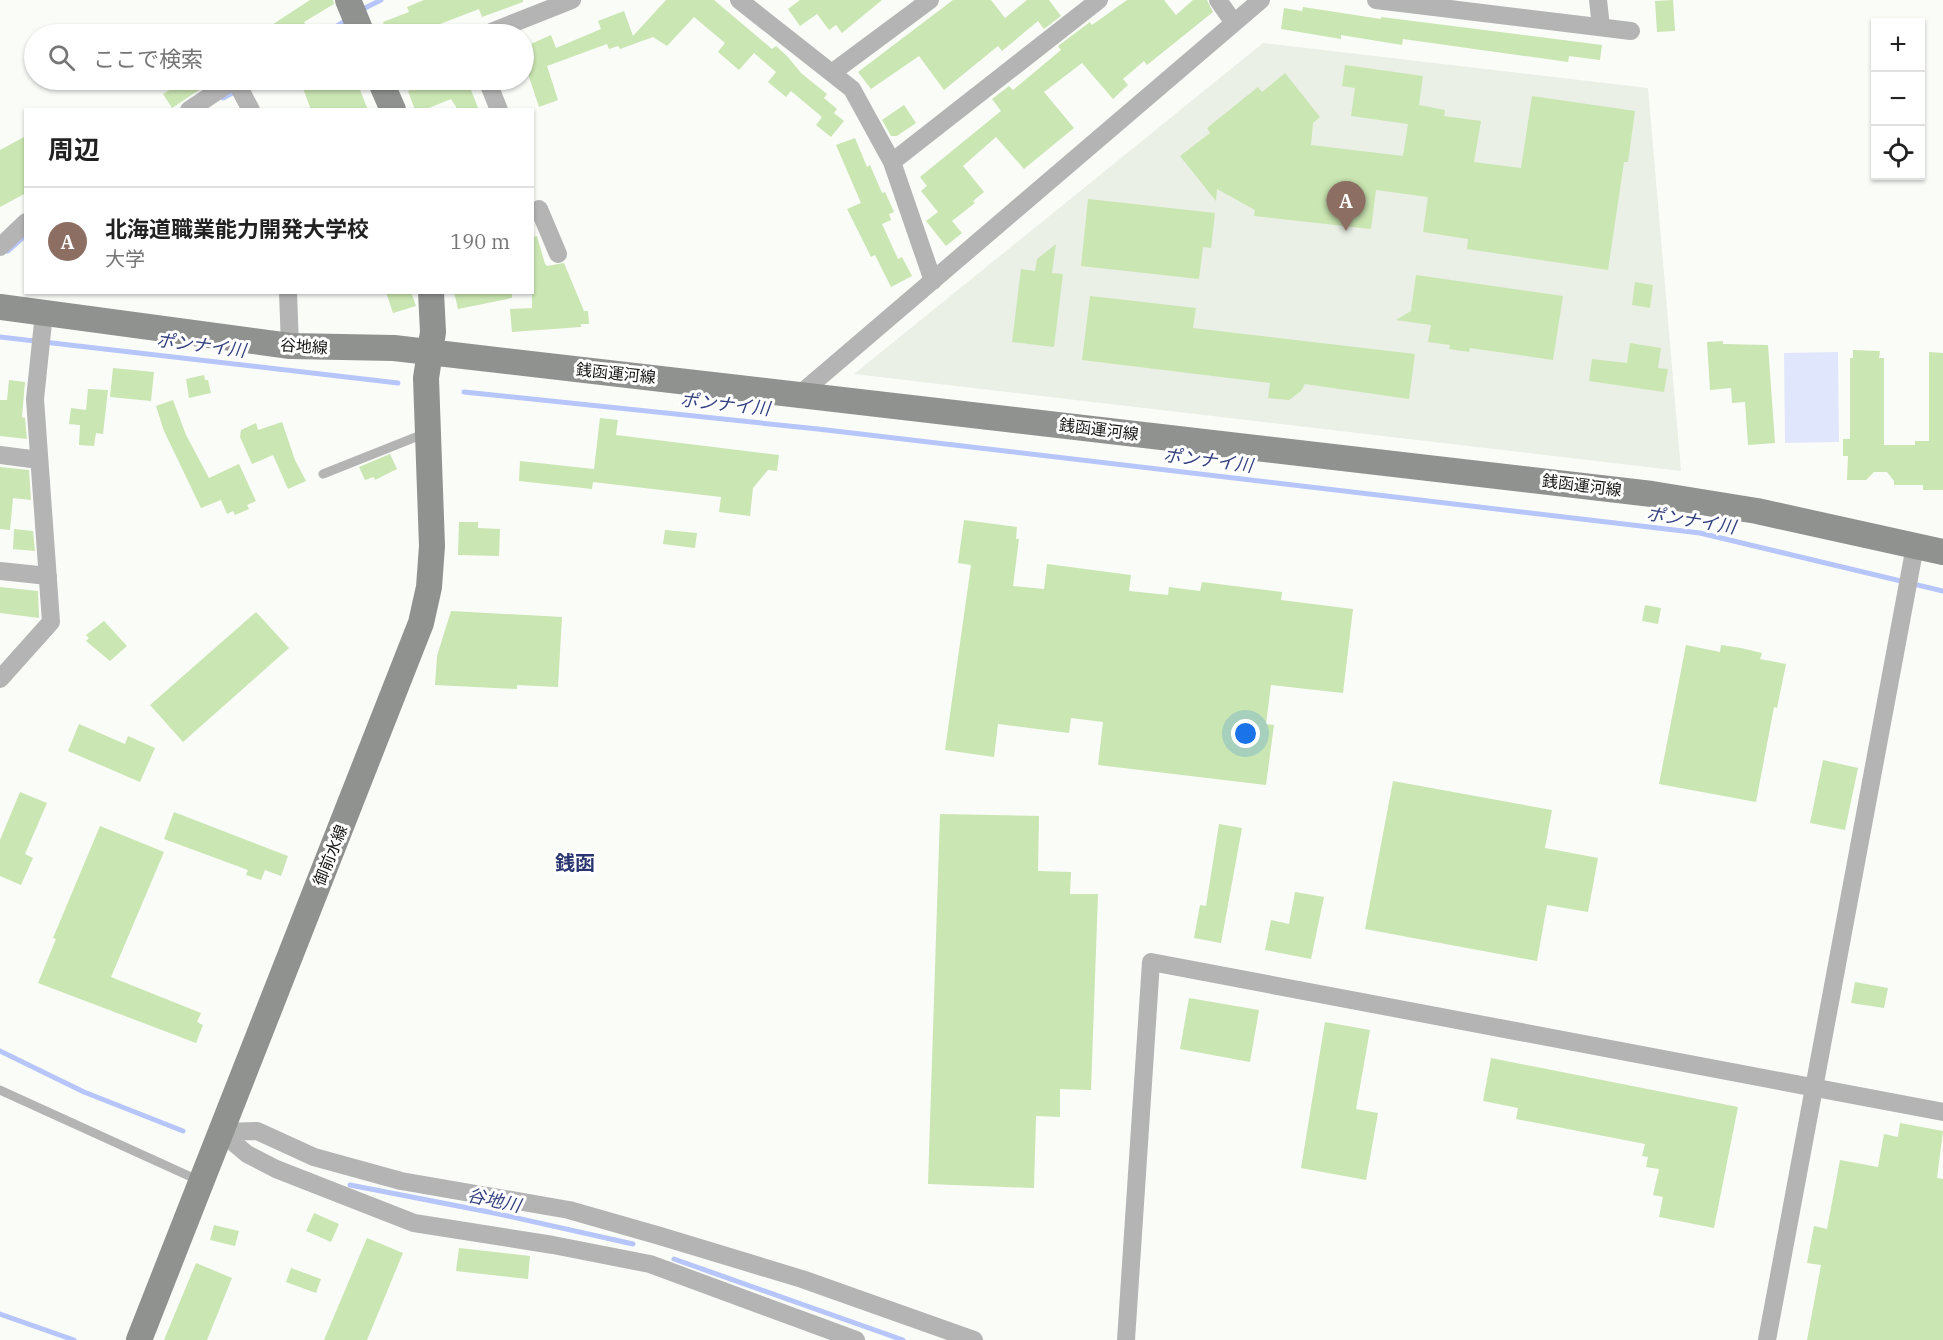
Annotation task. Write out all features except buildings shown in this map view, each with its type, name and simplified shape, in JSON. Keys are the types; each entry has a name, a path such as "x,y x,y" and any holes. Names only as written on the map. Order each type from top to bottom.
{"street":[{"path":"348,0 358,24"},
{"path":"511,24 572,0"},
{"path":"833,72 930,0"},
{"path":"892,162 1099,0"},
{"path":"1218,0 1234,23"},
{"path":"800,394 1261,0"},
{"path":"1376,0 1631,31"},
{"path":"1598,0 1601,27"},
{"path":"747,2 852,89 892,162 933,281"},
{"path":"193,108 226,90"},
{"path":"240,90 250,108"},
{"path":"385,90 392,108"},
{"path":"491,90 498,108"},
{"path":"535,204 558,254"},
{"path":"0,247 24,224"},
{"path":"288,294 290,346"},
{"name":"御前水線","path":"139,1340 421,623 429,587 432,546 426,378 433,332 431,294"},
{"name":"谷地線","path":"0,307 42,331 290,346 394,348 430,353"},
{"path":"0,679 51,622 35,399 42,331"},
{"name":"銭函運河線","path":"430,353 1652,494 1756,511 1943,552"},
{"path":"0,456 39,460"},
{"path":"1767,1340 1813,1087 1908,596 1915,546"},
{"path":"0,571 48,576"},
{"path":"1126,1340 1151,962 1943,1112"},
{"path":"221,1132 256,1131 314,1157 401,1181 569,1210 802,1279 974,1340"},
{"path":"221,1132 247,1154 276,1169 414,1223 553,1245 650,1264 856,1340"},
{"path":"650,1264 660,1236"}],"lane":[{"path":"323,474 428,432"},
{"path":"0,1090 202,1181"}],"shaded area":[{"path":"1263,43 1648,88 1681,471 854,374"},
{"path":"1838,352 1839,442 1785,443 1784,353"}],"waterway":[{"name":"ポンナイ川","path":"365,8 381,0"},
{"name":"ポンナイ川","path":"223,98 238,90"},
{"name":"ポンナイ川","path":"8,251 24,237"},
{"name":"ポンナイ川","path":"0,337 398,383"},
{"name":"ポンナイ川","path":"464,392 818,429 1700,533 1943,591"},
{"name":"谷地川","path":"0,1051 84,1092 183,1131"},
{"name":"谷地川","path":"350,1185 499,1214 633,1244"},
{"name":"谷地川","path":"674,1259 903,1340"},
{"path":"0,1314 74,1340"}],"place":[{"name":"北海道職業能力開発大学校","path":"1346,231"}],"district":[{"name":"銭函","path":"575,862"}]}
